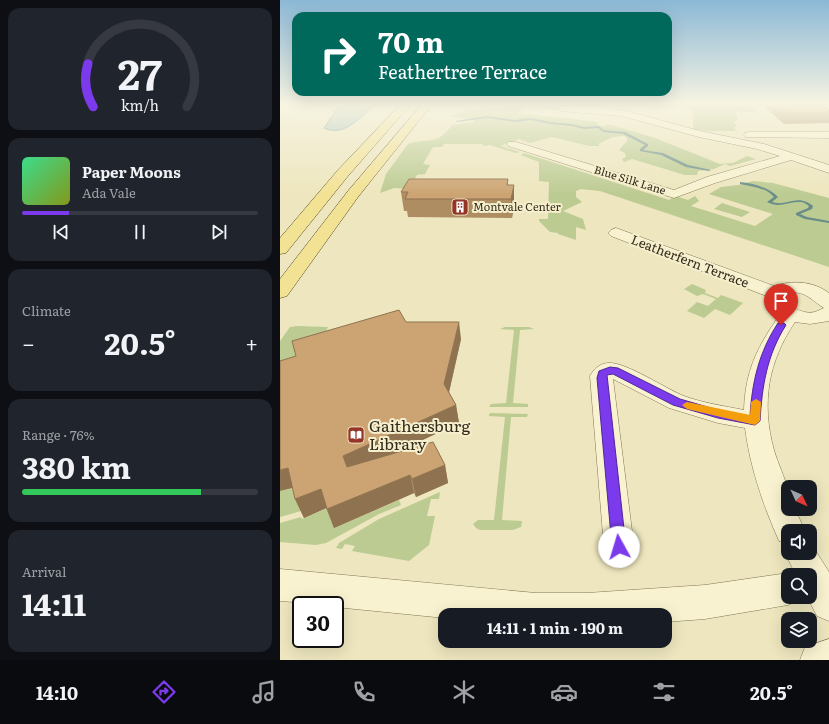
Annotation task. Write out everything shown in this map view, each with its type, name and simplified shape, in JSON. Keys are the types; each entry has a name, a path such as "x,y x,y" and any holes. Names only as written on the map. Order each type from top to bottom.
{"main road":[{"path":"280,250 347,168 379,134"},
{"path":"280,292 353,194 403,134"}],"street":[{"path":"702,134 751,143 829,168"},
{"path":"707,135 829,135"},
{"name":"Blue Silk Lane","path":"512,144 673,193 680,193 711,180 793,156"},
{"name":"Leatherfern Terrace","path":"616,233 775,293"},
{"path":"829,304 816,293 800,288 783,289 773,295 773,301 776,305 791,314 805,318 815,318 824,317 829,312"},
{"path":"787,524 776,499 762,458 755,421 757,390 764,360 772,339 791,314"},
{"path":"619,547 602,378 603,373 610,370 615,370 677,402 718,414 755,421"},
{"path":"280,585 536,610 587,610 705,602 781,593"},
{"path":"818,660 829,657"}],"green space":[{"path":"444,134 641,134 720,164 733,163 747,156 756,159 730,166 725,164 714,169 698,171 697,175 685,175 632,159 624,162 622,159 626,157 625,153 619,150 627,141 627,138 624,136 613,137 598,144 600,146 589,146 552,137 530,143 519,139 500,146 520,152 516,153 490,145 483,146 483,144 444,144 442,147 433,147 423,164 430,165 425,174 417,175 409,189 394,188 380,193 386,174 408,144 437,139"},
{"path":"524,153 669,200 675,196 688,200 695,196 699,201 691,206 755,226 773,214 709,194 721,187 753,181 773,183 829,198 829,267 600,191 581,189 576,191 576,197 582,202 563,211 583,219 586,230 576,227 576,240 558,233 550,232 539,221 539,219 548,219 549,182 539,181 539,162 521,155"},
{"path":"722,203 750,212 742,217 714,209"},
{"path":"692,284 706,290 705,293 718,298 721,295 743,303 730,315 715,309 704,318 687,311 697,302 708,306 716,299 703,294 697,296 684,289"},
{"path":"290,327 328,327 323,337 365,337 280,362 280,341"},
{"path":"505,327 529,327 534,329 520,330 513,403 528,404 528,407 489,407 491,404 506,403 514,330 500,329"},
{"path":"491,413 528,414 527,417 511,417 502,520 522,521 521,527 513,530 480,530 473,524 478,520 494,520 505,417 489,416"},
{"path":"295,488 301,511 280,517 280,491"},
{"path":"440,492 439,499 431,499 427,516 435,516 429,545 409,561 352,551 355,546 345,544 342,549 336,548 339,543 379,519"},
{"path":"399,500 401,505 379,514 326,543 316,545 280,542 280,523 301,517 302,519 328,508 334,528"}],"building":[{"path":"409,179 508,179 507,185 514,185 511,199 405,199 408,192 401,192"},
{"name":"Gaithersburg Library","path":"399,310 406,322 459,322 444,384 456,405 343,456 347,467 433,442 445,465 412,479 410,475 327,509 321,489 295,499 288,468 280,470 280,361 296,356 292,341"}],"waterway":[{"path":"626,134 647,145 641,150 662,154 687,166 709,170"},
{"path":"741,183 760,187 772,193 776,197 769,202 774,204 795,201 806,202 811,206 810,209 797,214 806,218 829,222"}],"slow traffic":[{"path":"687,405 718,414 755,421 756,402"}],"place":[{"name":"Montvale Center","path":"460,207"},
{"name":"Gaithersburg Library","path":"356,435"}],"route":[{"path":"619,547 602,378 603,373 610,370 615,370 677,402 718,414 755,421 757,390 764,360 772,339 781,325"}]}
